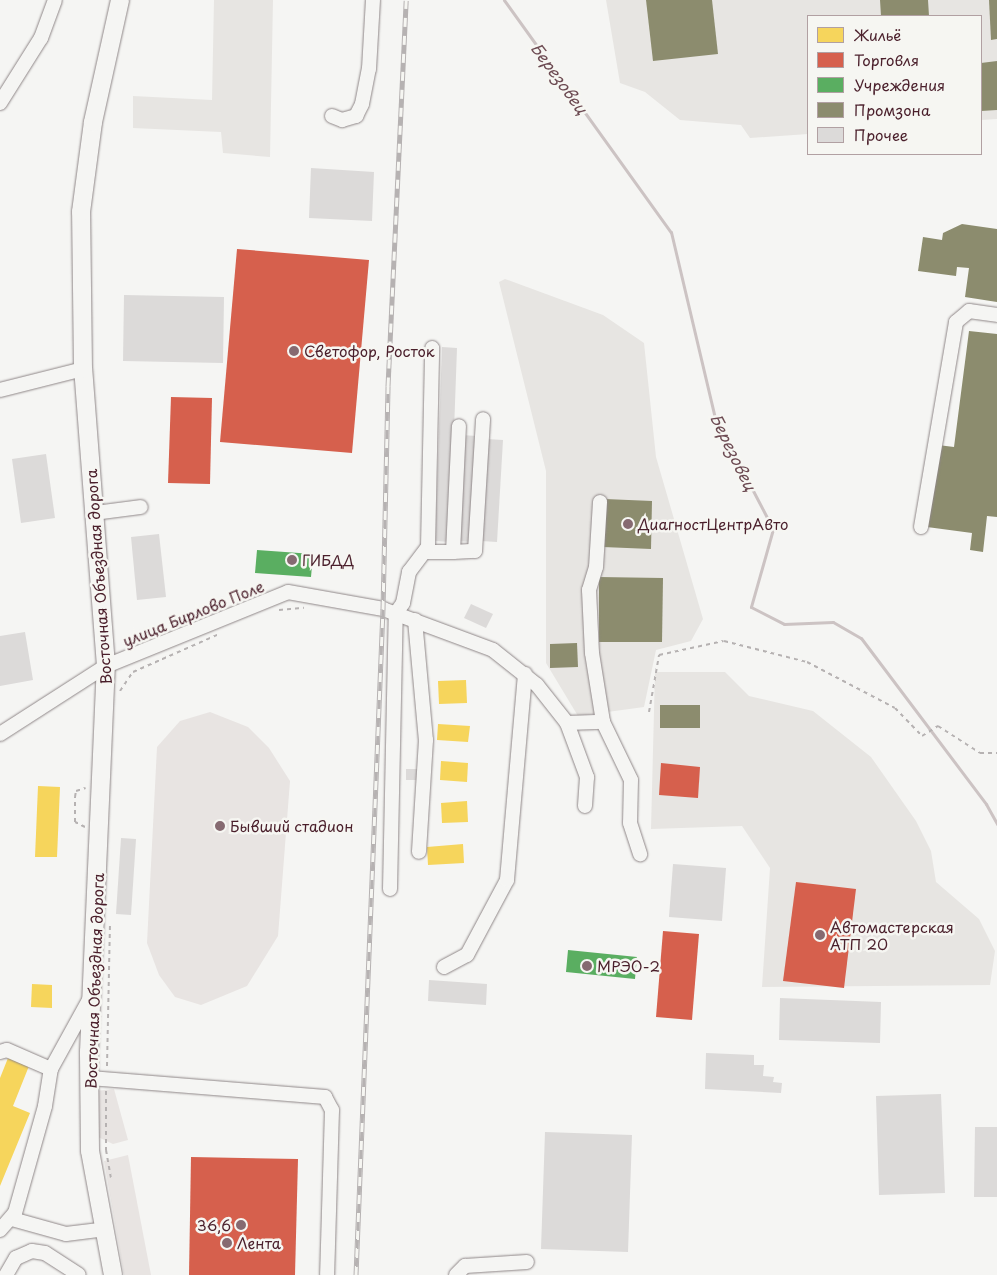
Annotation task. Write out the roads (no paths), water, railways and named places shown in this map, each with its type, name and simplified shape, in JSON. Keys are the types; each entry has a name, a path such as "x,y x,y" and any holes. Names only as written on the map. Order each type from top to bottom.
{"main road":[{"name":"Восточная Объездная дорога","path":"113,1275 90,1152 98,1078 92,996 106,666 84,369 81,212 93,122 120,0"}],"street":[{"path":"0,103 41,38 55,0"},
{"path":"332,116 342,120 356,116 362,104 369,69 373,0"},
{"path":"922,527 956,322 969,312 997,315"},
{"path":"390,889 396,614 403,603 409,572 428,547 432,348"},
{"path":"0,390 84,369"},
{"path":"425,552 475,551 483,420"},
{"path":"453,552 459,426"},
{"path":"600,502 596,567 589,590 592,653 603,722 631,780 630,822 640,854"},
{"path":"94,513 140,507"},
{"name":"улица Бирлово Поле","path":"0,734 106,666 288,592 396,614 493,650 524,674 567,723"},
{"path":"415,620 426,740 419,852"},
{"path":"444,967 467,955 508,880 524,674"},
{"path":"585,806 587,777 567,723 603,722"},
{"path":"0,1230 12,1219 45,1106 51,1070 92,996"},
{"path":"0,1052 7,1050 51,1070"},
{"path":"98,1078 325,1097 332,1110 327,1275"},
{"path":"12,1219 66,1234 104,1229"},
{"path":"45,1253 51,1231"},
{"path":"6,1275 23,1252 45,1253 79,1275"},
{"path":"456,1275 465,1266 527,1262"}],"waterway":[{"name":"Березовец","path":"504,0 671,232 715,418 773,529 751,607 784,624 833,622 861,638 986,804 997,824"}],"railway":[{"path":"356,1275 383,609 388,386 406,0"}],"place":[{"name":"Светофор, Росток","path":"294,351"},
{"name":"ДиагностЦентрАвто","path":"628,524"},
{"name":"ГИБДД","path":"292,560"},
{"name":"Бывший стадион","path":"220,826"},
{"name":"Автомастерская АТП 20","path":"820,935"},
{"name":"МРЭО-2","path":"587,966"},
{"name":"36,6","path":"241,1225"},
{"name":"Лента","path":"227,1243"}]}
